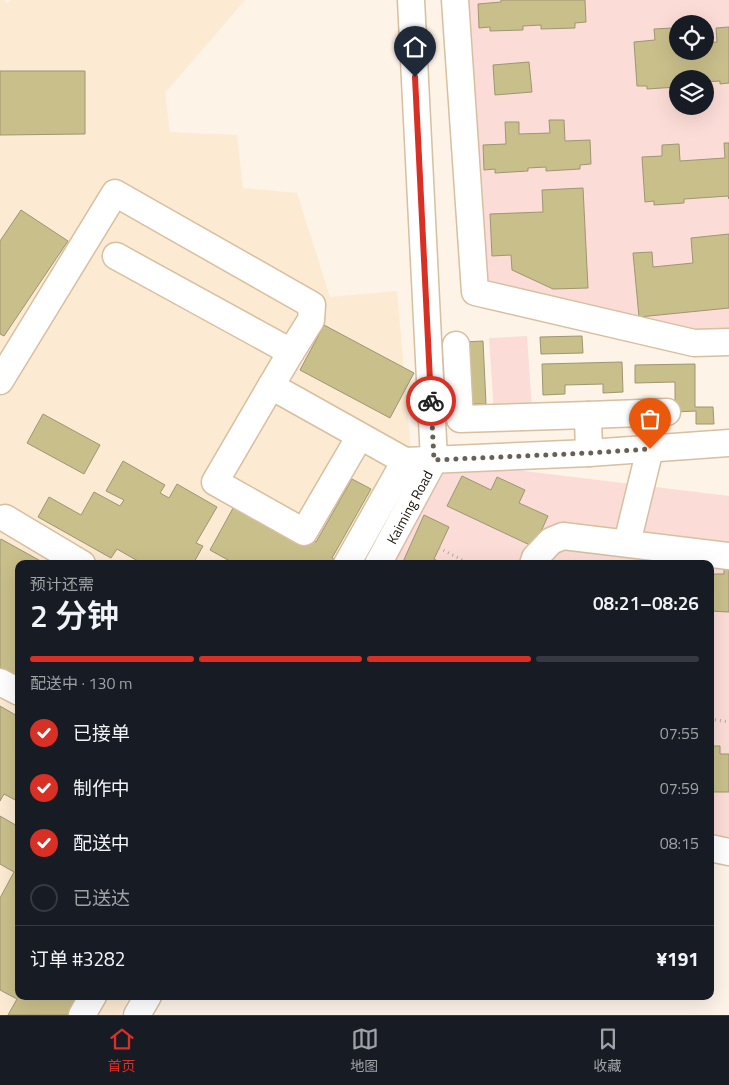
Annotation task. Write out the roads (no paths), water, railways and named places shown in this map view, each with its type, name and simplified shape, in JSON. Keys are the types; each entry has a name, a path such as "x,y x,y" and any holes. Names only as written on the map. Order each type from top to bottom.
{"street":[{"name":"Kaiming Road","path":"380,560 434,460 411,0"},
{"path":"455,0 475,292 694,343 729,342"},
{"path":"0,381 115,192 312,305 311,320 215,482 304,532 360,436"},
{"path":"116,256 291,352"},
{"path":"456,345 460,419 667,412"},
{"path":"271,386 405,462 589,453 729,443"},
{"path":"588,414 589,453"},
{"path":"627,543 650,449"},
{"path":"349,560 405,462"},
{"path":"5,518 75,560"},
{"path":"534,560 551,541 563,536 729,556"},
{"path":"0,682 15,690"},
{"path":"714,849 729,852"},
{"path":"714,865 729,864"},
{"path":"82,1015 91,1000"},
{"path":"138,1015 146,1000"}]}
